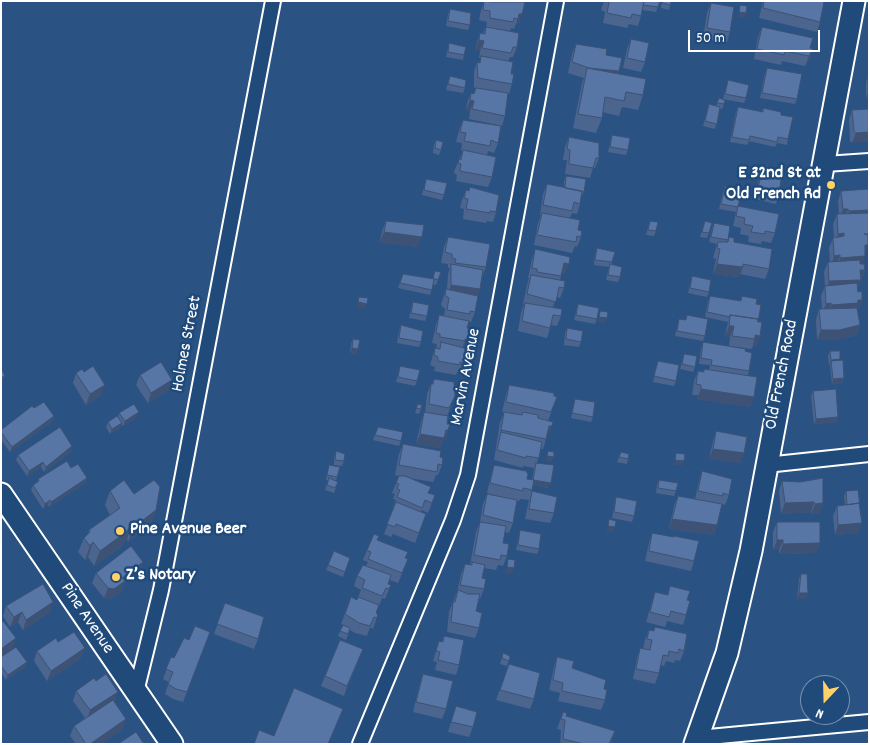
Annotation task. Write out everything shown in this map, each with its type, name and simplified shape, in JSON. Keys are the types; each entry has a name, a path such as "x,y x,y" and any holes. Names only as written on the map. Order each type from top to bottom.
{"main road":[{"name":"Old French Road","path":"696,741 727,653 751,551 854,1"},
{"name":"Pine Avenue","path":"1,494 172,744"}],"street":[{"name":"Holmes Street","path":"136,692 161,590 273,1"},
{"name":"Marvin Avenue","path":"360,744 453,520 468,475 556,1"},
{"path":"824,164 869,161"},
{"path":"766,465 869,454"},
{"path":"696,741 869,722"}],"building":[{"path":"484,1 525,2 522,14 519,14 518,19 514,18 513,22 490,18 490,11 483,10"},
{"path":"608,1 644,1 641,16 632,14 631,18 607,13"},
{"path":"644,1 660,1 658,7 643,5"},
{"path":"663,1 671,1 671,5 662,3"},
{"path":"764,1 824,2 820,22 763,8"},
{"path":"711,3 734,7 730,32 707,28"},
{"path":"740,5 747,6 746,13 739,12"},
{"path":"450,9 471,13 470,25 448,21"},
{"path":"486,27 519,33 517,47 513,47 511,53 482,48 484,41 479,40 480,33 485,34"},
{"path":"762,27 813,38 810,48 813,49 809,56 785,51 784,55 757,49"},
{"path":"631,39 649,43 645,62 627,58"},
{"path":"449,43 466,47 464,55 448,52"},
{"path":"576,44 607,49 606,55 622,58 619,71 589,68 572,62"},
{"path":"481,56 513,62 511,74 514,74 512,84 478,78 477,62 480,63"},
{"path":"587,68 646,79 643,95 626,92 624,101 605,97 602,118 578,114"},
{"path":"767,68 802,74 797,99 762,93"},
{"path":"450,76 466,80 465,88 448,84"},
{"path":"728,80 749,85 746,98 725,94"},
{"path":"476,88 508,93 505,116 472,109 474,101 470,100 471,93 474,94"},
{"path":"719,98 725,100 724,104 717,103"},
{"path":"709,104 720,107 717,124 705,121"},
{"path":"738,107 763,112 763,108 781,112 781,115 793,117 788,139 778,137 777,142 750,136 749,140 732,137"},
{"path":"869,109 869,132 856,133 854,131 852,110"},
{"path":"463,120 501,126 498,143 491,140 490,146 464,141 466,133 460,132"},
{"path":"612,135 630,138 628,150 610,147"},
{"path":"569,137 599,143 599,158 596,158 593,168 569,164 570,150 567,149"},
{"path":"436,140 443,142 441,150 435,148"},
{"path":"463,150 496,157 492,177 460,171 461,164 458,163 459,159 461,160"},
{"path":"763,165 783,169 778,198 757,194"},
{"path":"566,176 586,179 584,192 565,188"},
{"path":"426,179 447,183 444,195 424,190"},
{"path":"547,184 582,191 580,204 574,202 572,211 543,205"},
{"path":"725,186 742,189 738,207 721,204"},
{"path":"470,187 499,195 496,212 490,211 490,213 466,209 468,199 464,198 466,190 469,191"},
{"path":"869,189 869,210 849,211 848,209 843,209 841,191"},
{"path":"738,206 779,214 775,233 765,231 765,234 751,232 753,226 744,224 745,218 736,216"},
{"path":"542,213 580,220 578,230 582,231 581,237 577,236 576,242 537,235"},
{"path":"869,213 869,234 864,234 868,235 868,245 865,245 865,256 840,258 840,255 834,256 833,238 844,236 844,233 838,234 837,214"},
{"path":"386,221 424,225 422,237 384,232"},
{"path":"650,221 658,222 656,231 648,230"},
{"path":"705,221 712,223 709,233 702,232"},
{"path":"714,223 730,226 728,240 711,237"},
{"path":"448,237 490,244 486,267 455,263 456,259 452,258 452,254 445,252"},
{"path":"729,237 734,238 734,242 772,249 769,269 743,264 743,267 717,264 720,249 717,248 718,242 728,242"},
{"path":"597,248 615,252 612,262 595,260"},
{"path":"535,249 570,257 569,264 564,263 561,276 537,272 537,269 532,268"},
{"path":"860,260 860,264 864,264 865,270 860,270 861,280 829,281 828,262"},
{"path":"451,264 483,270 480,289 451,285"},
{"path":"610,264 622,267 620,277 608,275"},
{"path":"435,271 441,272 438,280 433,278"},
{"path":"403,274 434,279 432,290 400,283"},
{"path":"531,275 565,281 564,288 559,287 556,302 527,294"},
{"path":"692,276 711,280 709,292 690,288"},
{"path":"857,283 858,292 862,291 862,300 858,300 858,303 826,304 825,286"},
{"path":"446,289 478,296 475,312 470,311 470,314 447,310 449,298 445,295"},
{"path":"710,296 741,301 742,296 757,299 756,304 761,305 758,322 758,319 730,315 730,317 707,312"},
{"path":"359,297 368,298 367,304 358,302"},
{"path":"413,302 429,305 427,316 411,313"},
{"path":"525,303 562,309 561,316 553,315 550,328 522,321"},
{"path":"578,304 599,308 597,319 576,315"},
{"path":"857,308 860,325 839,330 821,330 819,309"},
{"path":"600,311 608,312 607,318 599,317"},
{"path":"439,315 469,321 467,328 473,329 471,339 465,339 465,341 440,337 440,334 436,333"},
{"path":"687,315 708,319 705,336 677,331 679,319 686,320"},
{"path":"730,315 758,319 758,322 762,322 760,336 755,335 755,339 732,336 734,326 729,326"},
{"path":"401,325 423,331 421,342 399,338"},
{"path":"567,328 583,331 581,342 566,339"},
{"path":"353,339 360,340 358,349 352,348"},
{"path":"441,342 468,349 465,363 460,362 460,365 438,361 438,357 434,355 435,348 440,349"},
{"path":"703,342 746,349 745,351 752,353 749,371 711,365 712,360 701,358"},
{"path":"830,351 840,351 840,359 831,360"},
{"path":"684,354 697,356 695,367 682,364"},
{"path":"843,360 844,378 833,379 831,361"},
{"path":"658,361 679,365 676,381 654,376"},
{"path":"161,362 172,380 151,393 140,375"},
{"path":"93,366 105,385 90,394 76,373 82,369 84,372"},
{"path":"400,366 420,370 417,381 398,377"},
{"path":"1,368 5,376 1,378"},
{"path":"704,369 757,377 754,397 701,389 701,385 696,384 698,371 704,372"},
{"path":"434,379 454,382 455,396 449,408 429,404 431,384 433,384"},
{"path":"509,385 554,393 554,396 557,397 551,412 506,402"},
{"path":"836,389 838,417 816,419 813,391"},
{"path":"575,399 595,402 593,417 572,413"},
{"path":"44,402 54,416 12,447 1,430 32,406 34,408"},
{"path":"134,404 139,412 125,421 119,413"},
{"path":"418,404 422,405 421,409 416,408"},
{"path":"424,412 448,416 447,424 450,424 444,438 420,434"},
{"path":"504,412 522,415 523,412 538,415 538,418 553,422 552,426 549,426 546,439 501,430"},
{"path":"117,416 122,423 112,429 108,422"},
{"path":"60,427 72,446 46,467 43,462 29,471 18,455"},
{"path":"378,427 403,432 401,441 375,435"},
{"path":"716,431 747,437 744,453 713,449"},
{"path":"501,432 542,442 539,458 526,456 526,458 497,450"},
{"path":"403,444 441,451 442,465 438,464 437,472 399,465"},
{"path":"336,451 345,454 344,461 335,460"},
{"path":"548,451 554,452 554,457 547,456"},
{"path":"621,452 629,454 628,459 619,457"},
{"path":"676,453 685,454 684,461 675,460"},
{"path":"67,461 71,468 78,464 87,478 45,504 33,485 39,481 38,479"},
{"path":"536,463 554,465 551,483 533,480"},
{"path":"329,465 340,467 337,477 327,475"},
{"path":"494,465 526,471 528,474 527,479 534,480 532,490 523,488 523,491 490,483"},
{"path":"702,471 732,479 729,495 723,493 723,496 698,491"},
{"path":"399,476 405,476 431,487 428,493 435,495 432,503 425,500 422,508 397,497 400,490 397,489 399,484 396,483"},
{"path":"329,478 338,482 335,488 327,485"},
{"path":"823,478 823,503 785,503 782,481 800,482"},
{"path":"124,480 134,494 154,480 160,487 156,510 134,527 132,525 125,533 100,551 93,542 90,546 84,538 90,532 89,530 120,508 110,491"},
{"path":"659,480 678,483 676,491 658,488"},
{"path":"858,490 860,506 859,503 847,505 846,491"},
{"path":"532,491 557,497 554,513 529,509"},
{"path":"487,494 517,500 513,523 483,515"},
{"path":"678,496 722,504 717,525 672,519"},
{"path":"616,497 637,501 634,516 614,512"},
{"path":"396,502 426,514 419,533 396,524 395,527 387,524"},
{"path":"859,503 862,523 838,525 837,506"},
{"path":"609,519 616,521 615,527 608,526"},
{"path":"480,522 506,526 503,543 509,544 507,556 501,555 500,560 474,555"},
{"path":"777,522 820,522 820,543 783,544 783,540 777,540"},
{"path":"520,530 541,534 539,549 518,545"},
{"path":"652,533 699,541 694,561 649,551"},
{"path":"374,534 379,536 377,540 408,552 405,558 408,559 402,573 368,559 371,552 367,550"},
{"path":"131,546 143,562 122,578 125,581 114,589 108,588 96,573"},
{"path":"334,551 350,558 345,572 328,565"},
{"path":"508,559 515,560 514,568 507,567"},
{"path":"472,562 485,565 482,578 486,579 484,589 460,585 465,564 472,565"},
{"path":"363,565 391,575 388,584 391,585 389,589 386,588 382,596 362,588 365,580 357,576"},
{"path":"801,574 807,574 808,593 799,593"},
{"path":"43,584 53,602 26,620 22,612 14,617 6,606"},
{"path":"670,586 690,591 687,600 690,601 686,615 671,611 669,617 650,612 655,592 668,595"},
{"path":"458,590 468,594 480,594 476,611 482,613 479,628 451,622 453,602 455,602"},
{"path":"351,597 357,600 358,597 379,605 376,613 378,614 377,618 374,617 370,626 359,623 345,614"},
{"path":"225,603 264,617 258,639 217,624"},
{"path":"3,621 16,638 1,649 1,623"},
{"path":"343,625 350,628 348,634 340,631"},
{"path":"195,626 210,632 187,692 176,689 168,684 173,672 166,669 171,657 174,658 184,638 189,640"},
{"path":"655,627 687,634 684,651 679,649 678,653 669,651 668,656 663,655 659,673 636,669 640,648 650,650 652,640 647,639 649,630 654,631"},
{"path":"74,632 85,648 51,671 37,651 56,638 58,642"},
{"path":"444,636 464,640 459,665 438,660 440,652 436,651 439,641 443,642"},
{"path":"340,640 363,649 347,686 325,676"},
{"path":"16,647 27,662 8,675 1,666 1,657"},
{"path":"503,653 510,656 509,661 502,658"},
{"path":"557,657 574,661 572,668 606,680 604,689 607,690 605,700 562,691 563,683 553,680"},
{"path":"509,664 540,673 534,699 500,690"},
{"path":"106,674 118,692 90,710 76,691 94,678 96,681"},
{"path":"423,674 453,681 446,709 416,702"},
{"path":"294,688 343,709 328,744 254,744 259,730 274,736"},
{"path":"113,700 126,719 90,744 86,744 74,726"},
{"path":"456,706 477,712 473,727 451,722"},
{"path":"563,712 567,713 566,716 615,731 609,744 584,744 563,739 565,720 561,719"},
{"path":"136,732 144,744 118,744"}],"place":[{"name":"E 32nd St at Old French Rd","path":"831,185"},
{"name":"Pine Avenue Beer","path":"120,531"},
{"name":"Z’s Notary","path":"116,577"}]}
